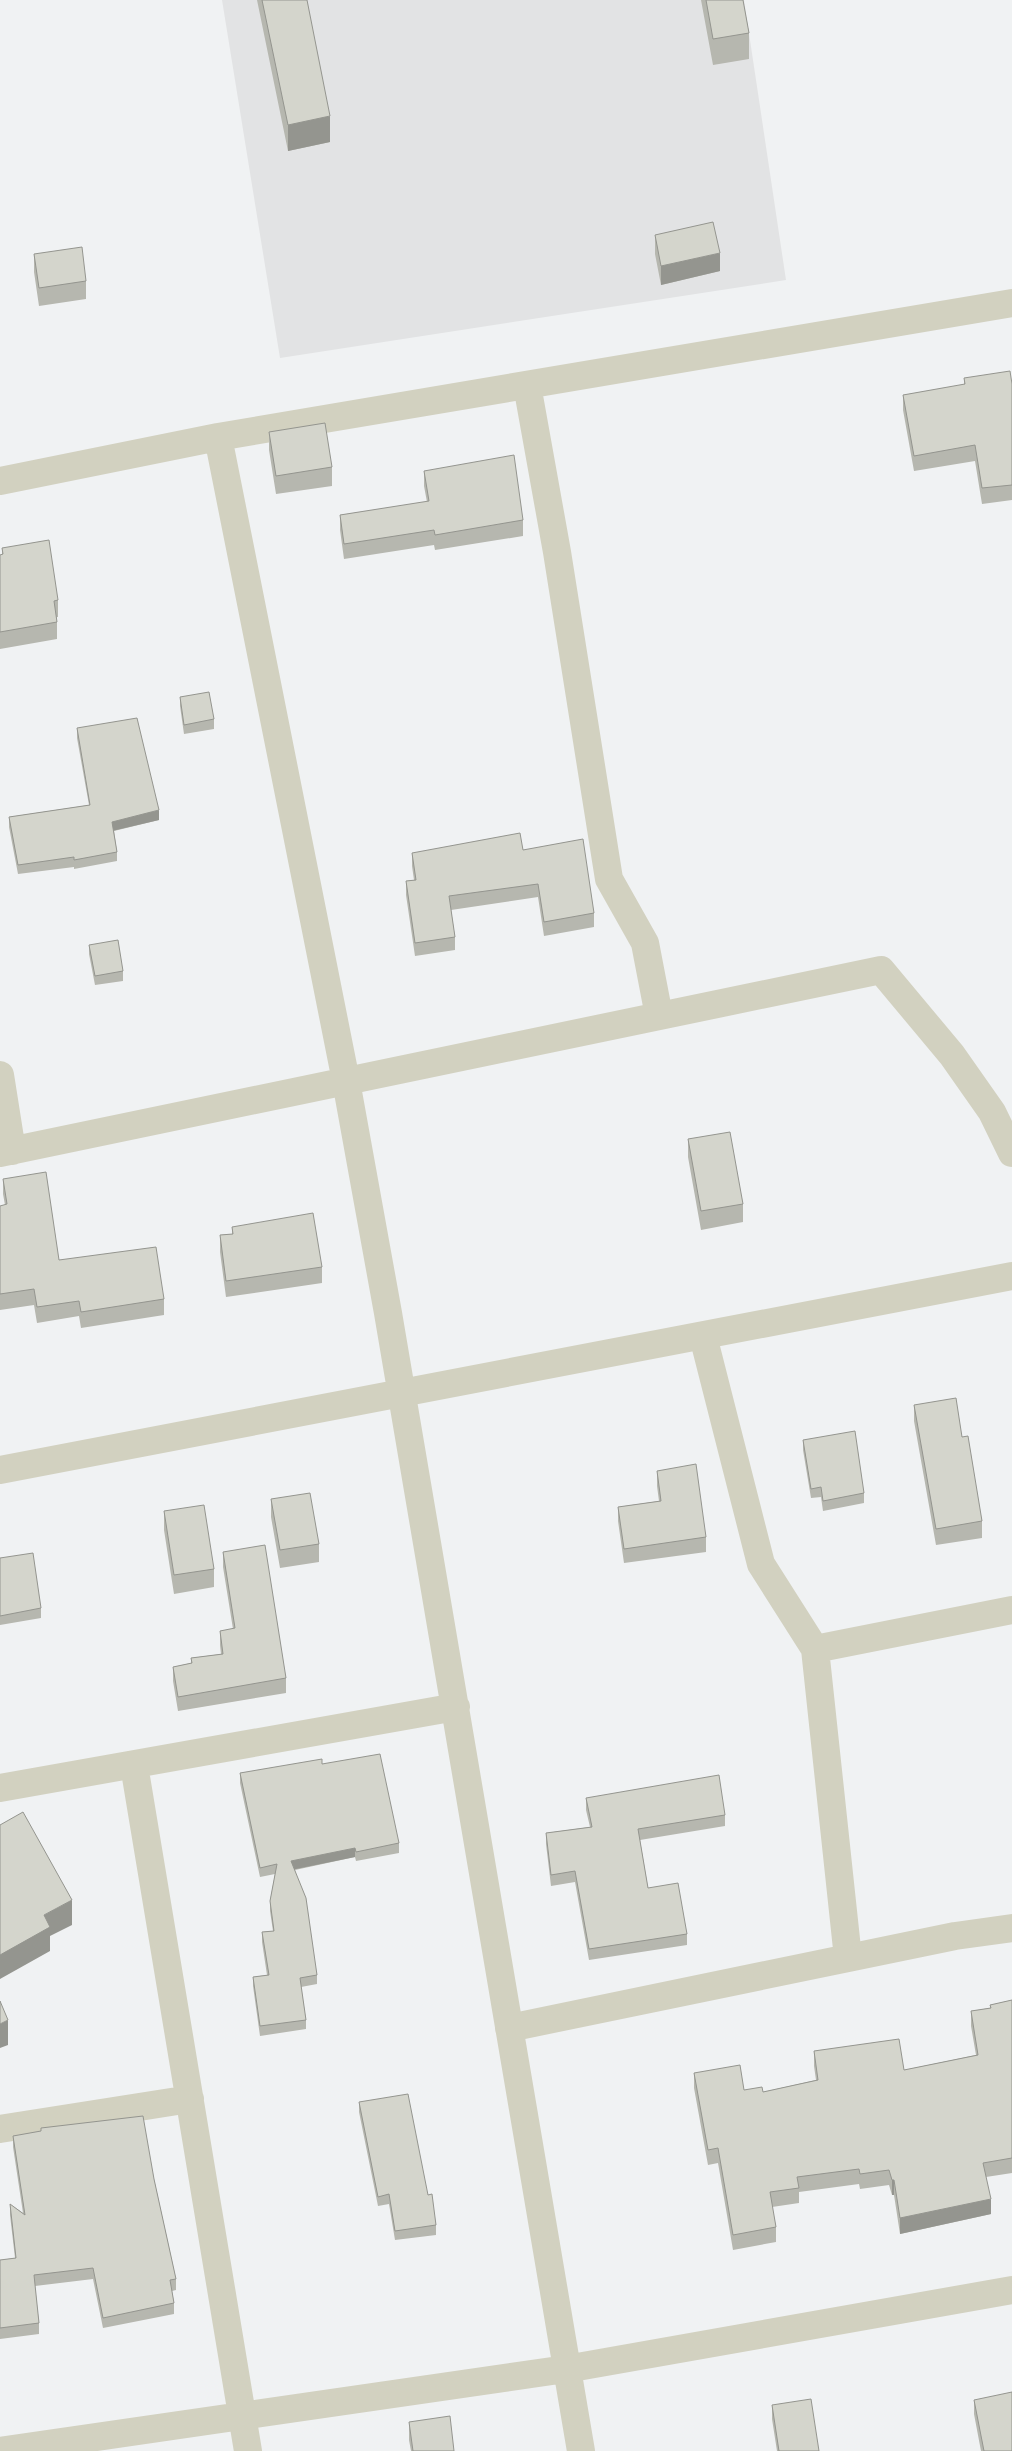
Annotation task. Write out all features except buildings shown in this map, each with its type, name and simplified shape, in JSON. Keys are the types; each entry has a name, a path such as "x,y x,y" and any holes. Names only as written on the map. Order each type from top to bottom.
{"street":[{"path":"0,481 218,437 1012,303"},
{"path":"528,385 557,552 609,879 645,943 659,1016"},
{"path":"218,437 346,1080 456,1706 580,2451"},
{"path":"0,1075 6,1152 881,970 952,1055 992,1112 1012,1153"},
{"path":"0,1470 1012,1276"},
{"path":"703,1336 761,1564 814,1649 848,1958"},
{"path":"814,1649 1012,1610"},
{"path":"0,1788 456,1706"},
{"path":"134,1765 248,2451"},
{"path":"510,2028 956,1936 1012,1928"},
{"path":"0,2129 190,2099"},
{"path":"0,2451 566,2369 1012,2290"}],"shaded area":[{"path":"222,0 744,0 786,280 280,358"}]}
